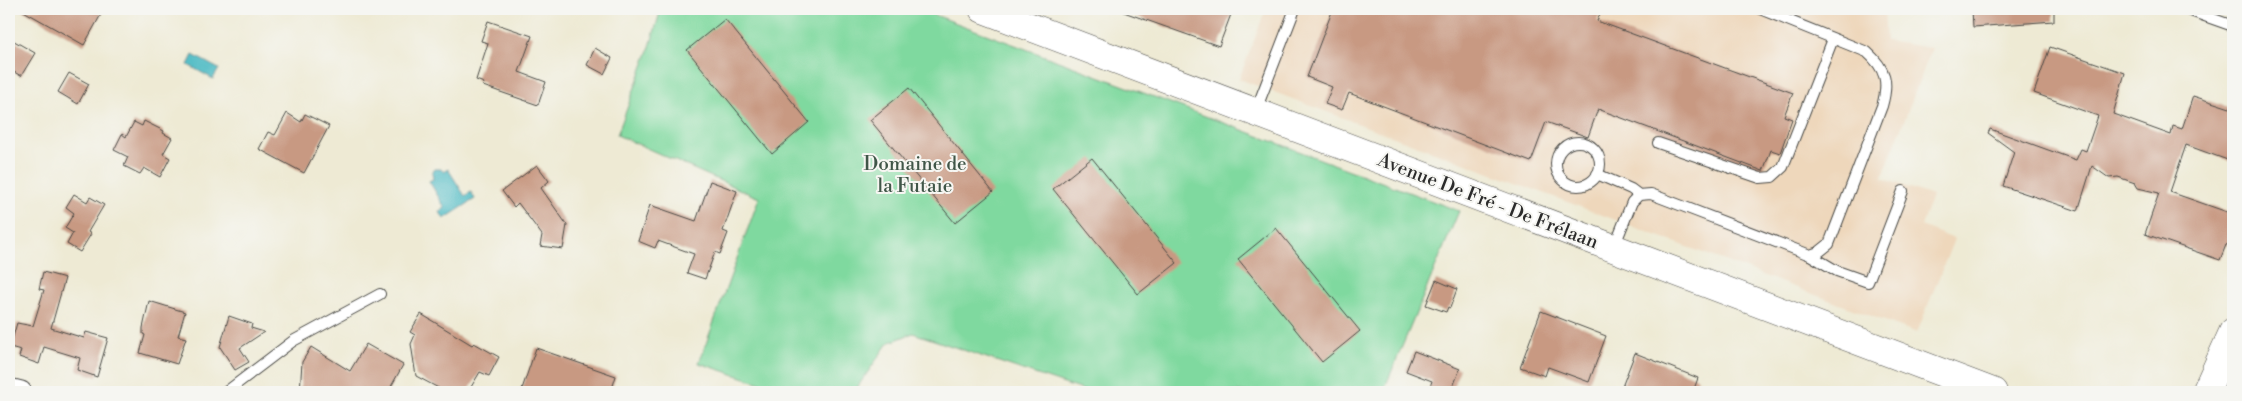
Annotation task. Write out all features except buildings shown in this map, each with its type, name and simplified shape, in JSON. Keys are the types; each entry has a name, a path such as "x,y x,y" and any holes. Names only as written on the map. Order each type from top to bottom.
{"main road":[{"name":"Avenue De Fré - De Frélaan","path":"984,9 1993,392"},
{"path":"2206,392 2233,332"}],"street":[{"path":"9,389 21,392"}],"lane":[{"path":"1255,112 1295,9"},
{"path":"1760,9 1867,52 1878,62 1884,75 1886,92 1829,244 1819,252 1810,255"},
{"path":"2185,9 2233,26"},
{"path":"1658,143 1760,178 1772,177 1783,167 1833,39"},
{"path":"1573,143 1583,143 1592,147 1598,155 1600,164 1598,174 1591,182 1582,186 1572,186 1564,182 1558,174 1556,164 1558,154 1564,147 1573,143"},
{"path":"1598,174 1640,195"},
{"path":"1614,248 1632,202 1640,195 1651,194 1810,255 1837,271 1868,282 1903,191"},
{"path":"226,392 293,341 380,294"}],"shaded area":[{"path":"1266,9 1884,9 1886,41 1932,48 1882,178 1932,196 1921,226 1954,239 1917,333 1239,79"}],"green space":[{"name":"Domaine de la Futaie","path":"661,9 919,9 1459,211 1383,392 1088,392 913,333 888,343 854,392 788,392 699,363 759,198 617,135 649,50"}],"water":[{"path":"193,55 219,69 213,79 188,65"},
{"path":"435,169 441,169 444,172 448,169 465,196 471,192 475,199 444,219 440,212 445,208 429,181 433,179 432,172"}]}
